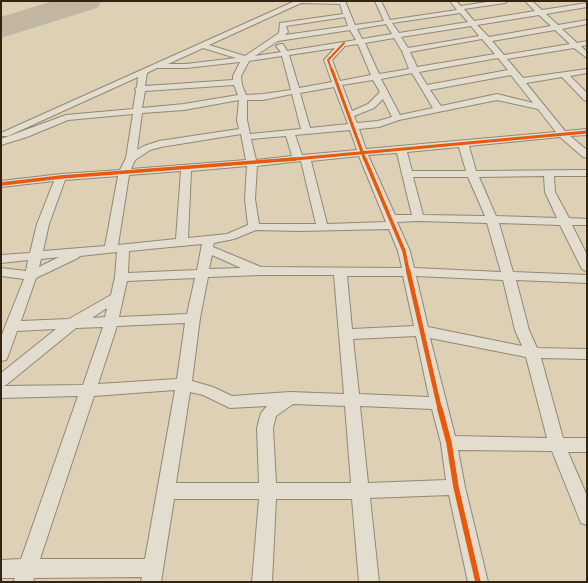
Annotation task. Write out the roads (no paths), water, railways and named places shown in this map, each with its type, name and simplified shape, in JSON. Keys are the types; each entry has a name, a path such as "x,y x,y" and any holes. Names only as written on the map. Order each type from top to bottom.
{"street":[{"path":"1,136 300,1 342,2 352,27 397,118"},
{"path":"378,1 388,22 406,51 414,70 438,109"},
{"path":"453,1 501,57 563,135 587,156"},
{"path":"276,39 388,22 505,1"},
{"path":"528,1 587,56"},
{"path":"156,66 186,66 246,59 587,4"},
{"path":"267,16 348,15"},
{"path":"282,24 348,15"},
{"path":"254,227 250,199 252,163 242,111 243,97 238,82 237,73 243,67 246,59 284,32 282,24 277,16"},
{"path":"406,51 587,22"},
{"path":"276,39 285,53 294,92 306,131"},
{"path":"1,142 24,135 66,118 92,114 137,112 184,107 243,97 263,98 414,70 587,42"},
{"path":"344,43 328,60 362,152 398,236 410,272 438,404 449,443 456,487 478,582"},
{"path":"202,45 246,59"},
{"path":"520,81 587,71"},
{"path":"25,575 88,390 117,297 121,276 117,248 124,173 131,158 142,72"},
{"path":"425,88 513,72"},
{"path":"564,74 587,98"},
{"path":"139,89 238,82"},
{"path":"349,115 371,106 384,93"},
{"path":"131,158 147,148 159,144 246,134 290,133 381,124 397,118 501,97 541,107"},
{"path":"1,184 61,177 252,163 587,132"},
{"path":"290,133 302,158 322,227"},
{"path":"463,143 472,173 492,220 522,330 532,353 557,444 587,517"},
{"path":"401,149 418,218"},
{"path":"182,243 186,168"},
{"path":"407,174 587,173"},
{"path":"549,174 550,192 587,267"},
{"path":"1,356 31,276 44,224 61,177"},
{"path":"208,245 254,227 322,227 392,222 418,218 587,222"},
{"path":"1,259 182,243 208,245 261,271"},
{"path":"1,569 25,575 152,575 184,384 193,318 208,245"},
{"path":"1,272 31,276 84,251"},
{"path":"121,276 261,271 340,273 410,272 587,279"},
{"path":"340,273 347,334 369,582"},
{"path":"1,381 74,322 117,297"},
{"path":"12,326 74,322 110,322 193,318"},
{"path":"347,334 422,331 532,353 587,354"},
{"path":"1,392 102,390 184,384 208,391 230,402 290,398 438,404"},
{"path":"262,582 268,491 265,428 269,412 290,398"},
{"path":"449,443 587,445"},
{"path":"166,491 361,491 456,487"}]}
